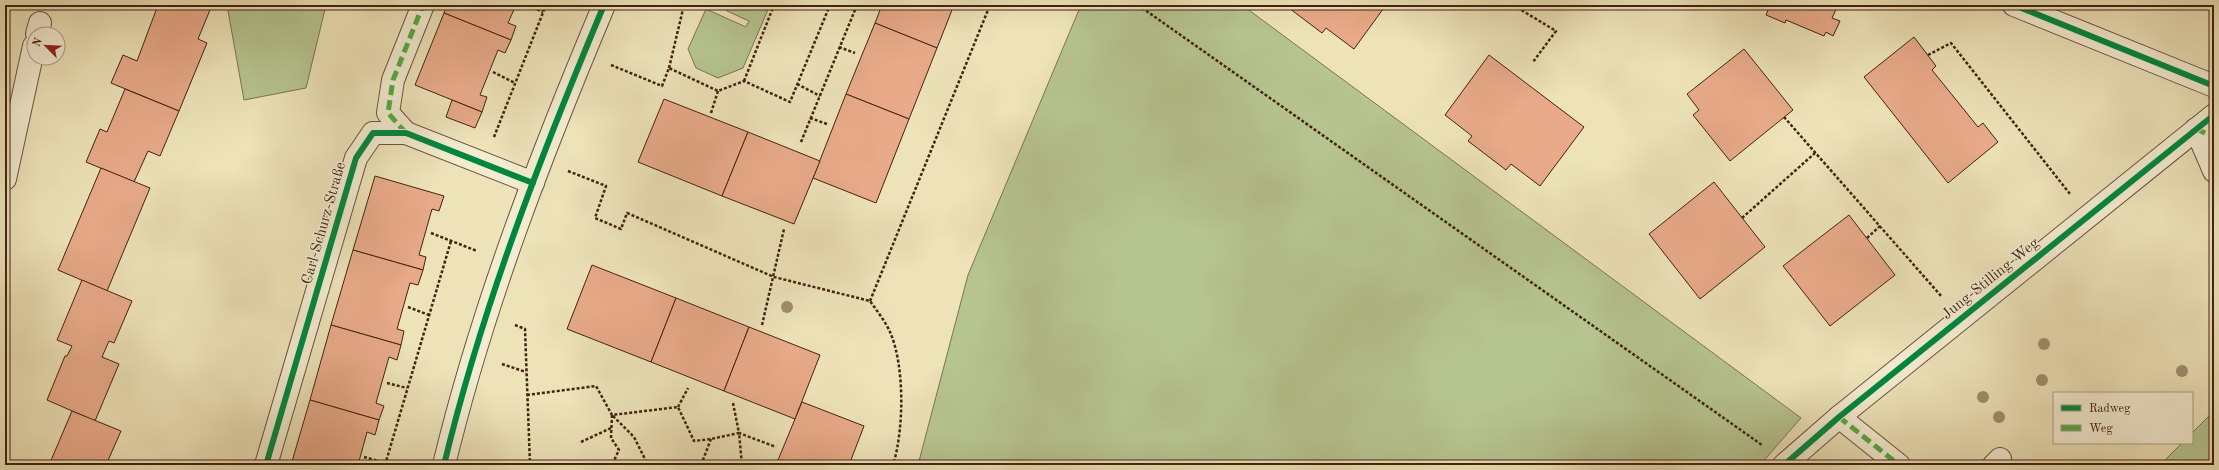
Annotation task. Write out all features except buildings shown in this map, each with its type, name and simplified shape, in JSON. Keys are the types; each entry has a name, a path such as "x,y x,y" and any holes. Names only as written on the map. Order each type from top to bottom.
{"street":[{"name":"Carl-Schurz-Straße","path":"406,133 388,113 394,80 423,5"},
{"path":"444,465 474,355 504,261 541,161 604,5"},
{"path":"2014,5 2214,86"},
{"path":"5,179 30,66"},
{"name":"Jung-Stilling-Weg","path":"1786,464 1839,417 2214,115"},
{"path":"2196,129 2214,172"},
{"name":"Carl-Schurz-Straße","path":"266,465 356,158 373,134 406,133 533,183"},
{"path":"1839,417 1899,465"}],"path":[{"path":"528,5 543,12"},
{"path":"483,163 546,5"},
{"path":"583,54 662,86 670,68 684,5"},
{"path":"744,81 774,5"},
{"path":"670,68 718,91 744,81 790,102 830,5"},
{"path":"801,142 856,5"},
{"path":"870,301 990,5"},
{"path":"1138,5 1786,464"},
{"path":"1513,5 1556,31 1533,62"},
{"path":"1928,55 1951,42 2088,216"},
{"path":"839,47 855,53"},
{"path":"493,72 514,83"},
{"path":"797,84 820,96"},
{"path":"710,113 718,91"},
{"path":"1784,117 1961,318"},
{"path":"810,118 828,124"},
{"path":"1742,218 1815,153"},
{"path":"541,161 606,186 594,218 621,229 627,213 774,277 870,301 890,332 902,382 898,450 893,465"},
{"path":"1867,238 1880,226"},
{"path":"762,325 784,229"},
{"path":"431,233 504,261"},
{"path":"364,456 385,464 451,241"},
{"path":"408,307 429,315"},
{"path":"525,329 530,465"},
{"path":"387,383 407,388"},
{"path":"527,396 596,386 612,415 634,437 648,465"},
{"path":"678,407 688,388"},
{"path":"733,403 739,433 742,465"},
{"path":"612,415 678,407"},
{"path":"678,407 694,441 711,440 739,433 776,447"},
{"path":"612,415 611,438 619,450 612,465"},
{"path":"582,442 611,428"},
{"path":"701,465 711,440"}],"green space":[{"path":"227,5 326,5 306,88 244,100"},
{"path":"725,5 770,5 743,68 718,78 696,68 688,49 706,9 746,27 749,21 727,11"},
{"path":"1081,5 1242,5 1801,418 1760,465 918,465 968,275"},
{"path":"2214,411 2214,465 2160,465 2181,444 2193,444 2193,432"}],"marked path":[{"path":"406,133 388,113 393,80 423,5"},
{"path":"2196,129 2214,137"},
{"path":"1839,417 1899,465"}],"cycle path":[{"path":"444,465 476,348 515,232 558,118 604,5"},
{"path":"2014,5 2214,86"},
{"path":"1784,465 1839,417 2214,115"},
{"path":"266,465 356,158 373,133 406,133 533,183"}]}
